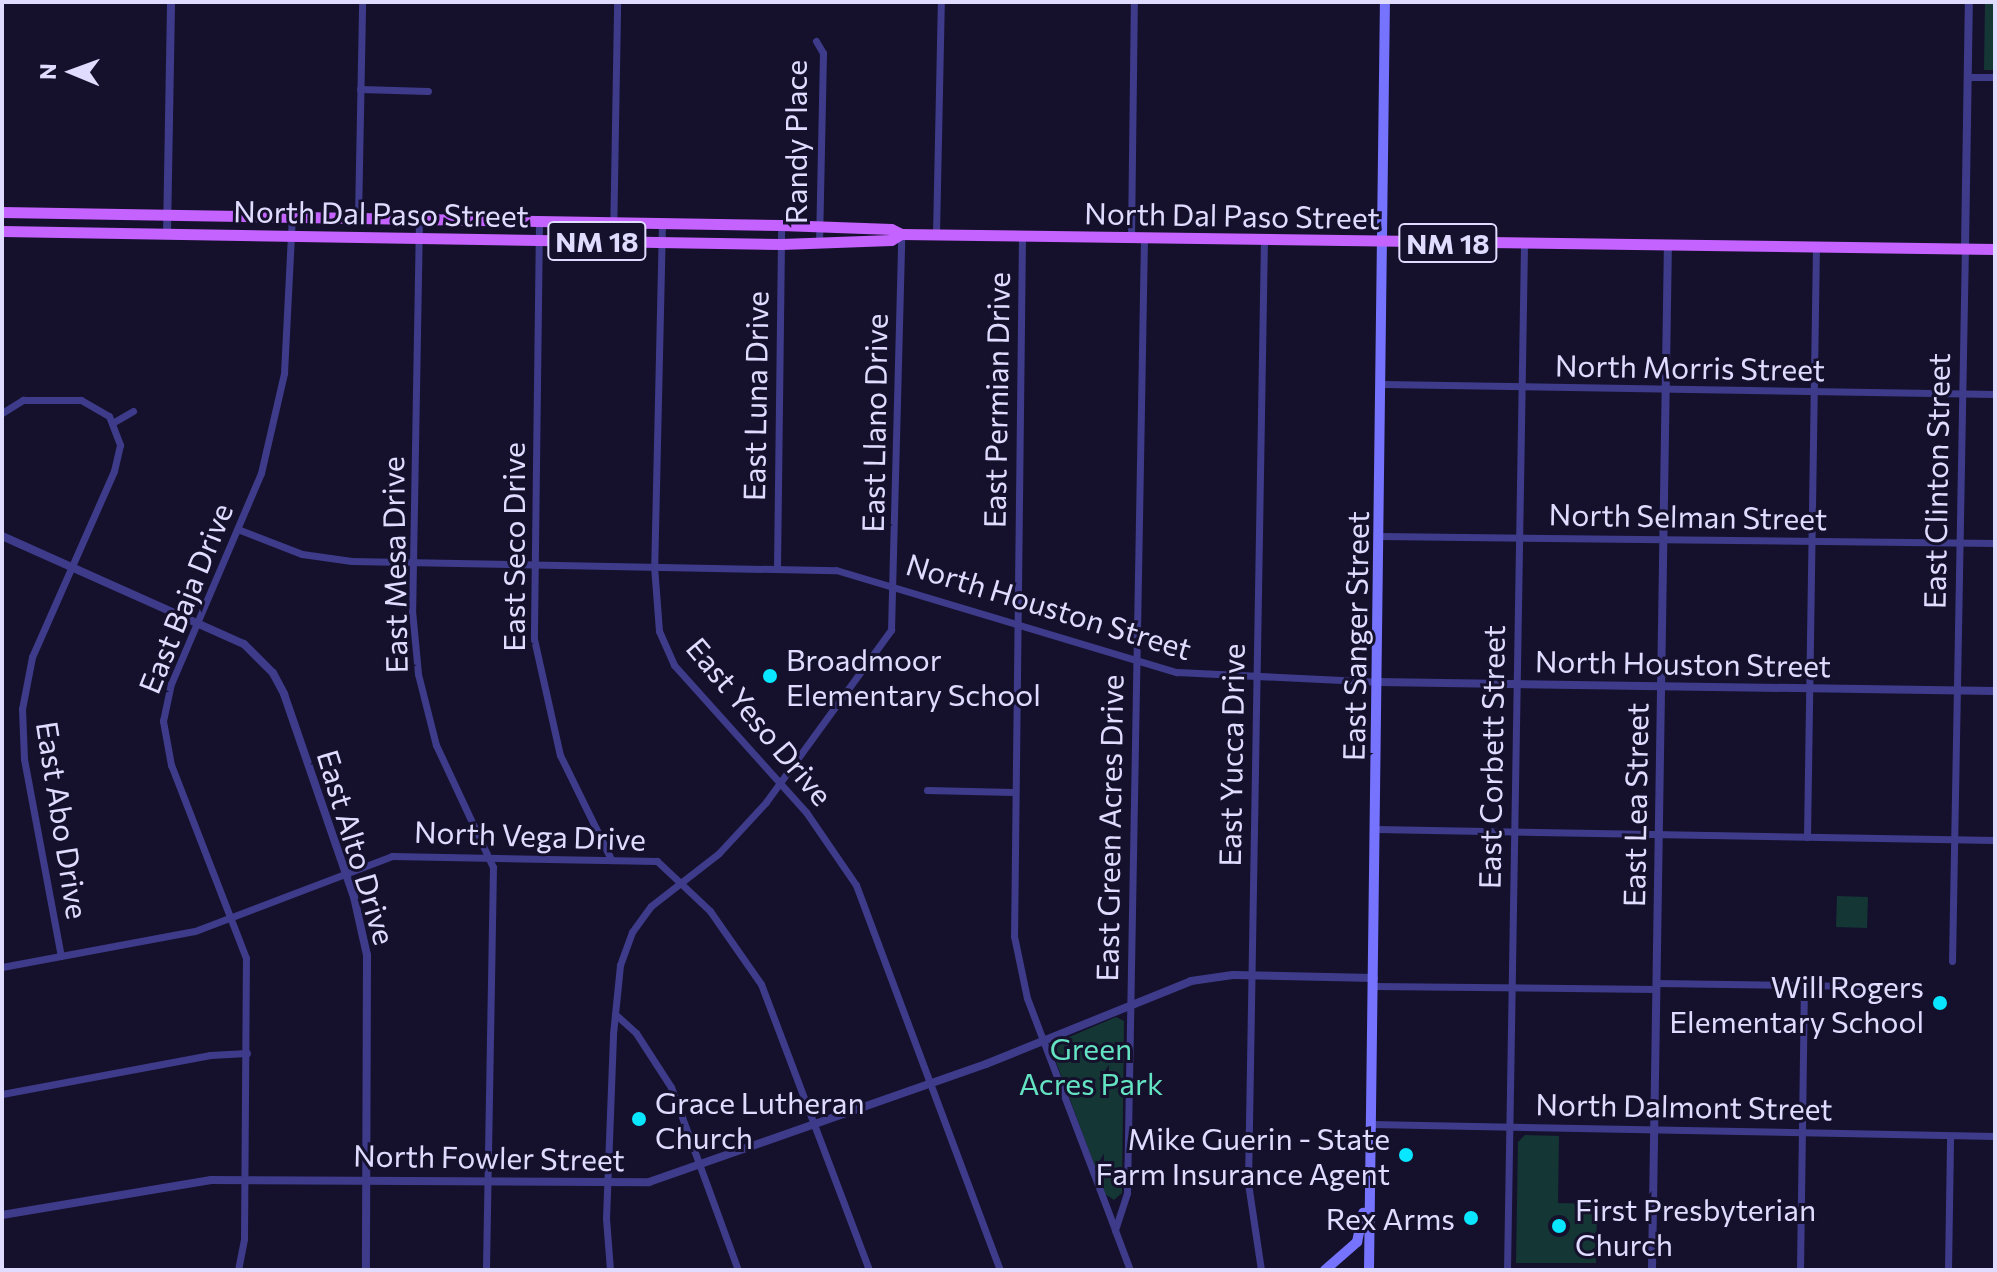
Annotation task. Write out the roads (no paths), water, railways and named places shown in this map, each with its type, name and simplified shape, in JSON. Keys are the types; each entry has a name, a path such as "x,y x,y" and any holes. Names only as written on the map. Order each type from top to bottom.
{"main road":[{"name":"East Sanger Street","path":"1369,1270 1383,384 1385,2"},
{"name":"North Dal Paso Street","path":"2,212 781,225 891,229 901,234 1995,249"},
{"name":"North Dal Paso Street","path":"2,231 781,244 891,240 901,234"},
{"path":"1325,1270 1352,1249 1361,1233 1366,1148 1371,1141"}],"street":[{"path":"167,234 171,2"},
{"path":"358,218 362,2"},
{"path":"613,241 617,2"},
{"path":"936,234 941,2"},
{"name":"East Green Acres Drive","path":"1115,1230 1127,1193 1130,1006 1137,238 1134,2"},
{"name":"East Clinton Street","path":"1952,961 1969,2"},
{"name":"Randy Place","path":"816,41 823,53 819,243"},
{"path":"1968,77 1995,77"},
{"path":"360,89 428,91"},
{"name":"East Baja Drive","path":"238,1270 245,1179 248,972 233,917 164,742 166,698 240,530 261,473 284,373 292,217"},
{"name":"East Mesa Drive","path":"419,219 413,562 415,654 427,720 448,776 491,855 486,1270"},
{"name":"East Seco Drive","path":"539,221 534,639 547,714 560,755 610,857"},
{"name":"East Yeso Drive","path":"662,223 654,566 659,631 674,665 831,843 856,885 1000,1270"},
{"name":"East Luna Drive","path":"777,568 781,225"},
{"name":"East Llano Drive","path":"610,1270 608,1184 615,1014 620,965 632,932 651,906 726,846 779,783 888,639 895,584 901,234"},
{"name":"East Permian Drive","path":"1022,235 1013,792 1014,936 1027,998 1115,1230"},
{"name":"East Yucca Drive","path":"1261,1270 1248,1183 1264,240"},
{"name":"East Corbett Street","path":"1507,1270 1524,244"},
{"name":"East Lea Street","path":"1652,1270 1668,245"},
{"path":"1807,837 1816,246"},
{"name":"North Morris Street","path":"1383,384 1995,394"},
{"path":"2,413 23,400 68,398 92,403 114,422 133,411"},
{"name":"East Abo Drive","path":"61,956 24,759 22,709 32,657 118,458 114,422"},
{"name":"North Houston Street","path":"240,530 302,554 413,562 836,570 895,584 1186,674 1256,680 1995,691"},
{"name":"East Alto Drive","path":"2,536 244,644 273,673 361,925 369,980 366,1270"},
{"name":"North Selman Street","path":"1380,536 1995,543"},
{"path":"927,790 1013,792"},
{"path":"1376,829 1995,840"},
{"name":"North Vega Drive","path":"2,967 171,937 233,917 343,871 392,856 610,857 657,861 682,881 734,941 761,984 869,1270"},
{"name":"North Fowler Street","path":"2,1215 164,1187 245,1179 649,1182 930,1084 1043,1042 1191,981 1251,976 1512,987 1880,986"},
{"path":"1800,1270 1804,986"},
{"path":"615,1014 636,1033 671,1087 738,1270"},
{"path":"2,1094 210,1055 247,1053"},
{"name":"North Dalmont Street","path":"1371,1124 1995,1136"},
{"path":"1948,1270 1950,1136"},
{"path":"1115,1230 1130,1270"}],"place":[{"name":"Broadmoor Elementary School","path":"770,676"},
{"name":"Will Rogers Elementary School","path":"1940,1003"},
{"name":"Grace Lutheran Church","path":"639,1119"},
{"name":"Mike Guerin - State Farm Insurance Agent","path":"1406,1155"},
{"name":"Rex Arms","path":"1471,1218"},
{"name":"First Presbyterian Church","path":"1559,1226"}],"park label":[{"name":"Green Acres Park","path":"1091,1065"}]}
